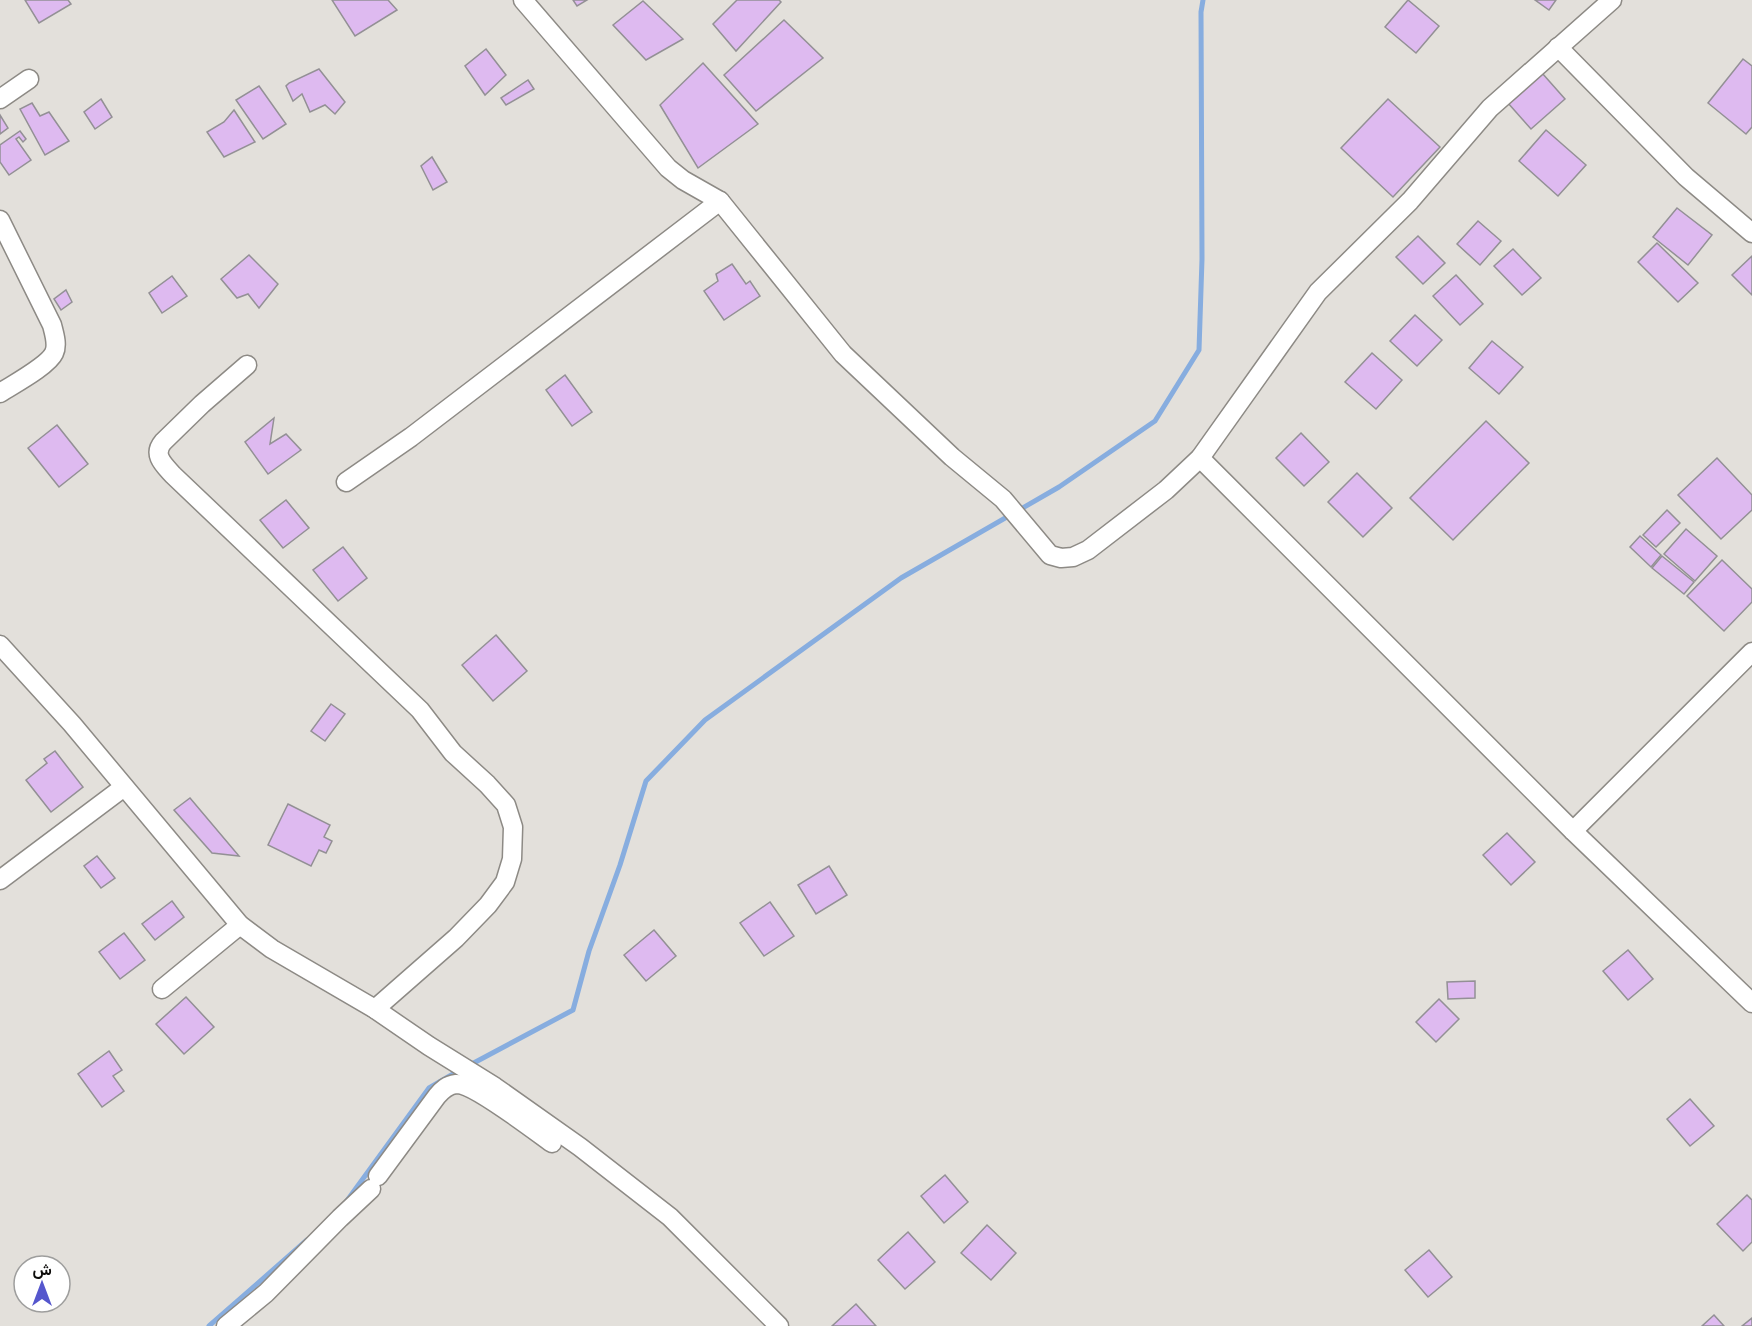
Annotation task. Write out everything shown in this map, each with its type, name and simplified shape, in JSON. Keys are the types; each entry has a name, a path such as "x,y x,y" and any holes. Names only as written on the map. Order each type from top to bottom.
{"street":[{"path":"523,0 668,168 683,180 720,201 843,354 952,457 1003,499 1050,555 1060,558 1074,557 1088,550 1166,490 1200,458 1318,292 1410,201 1490,108 1612,0"},
{"path":"1558,47 1686,177 1752,233"},
{"path":"0,99 28,79"},
{"path":"346,482 420,429 720,201"},
{"path":"0,220 52,325 55,340 54,353 45,364 0,393"},
{"path":"247,365 163,442 158,448 160,460 173,475 420,710 453,753 506,805 513,826 512,859 505,882 488,905 456,938 375,1009"},
{"path":"1200,458 1573,831 1752,1003"},
{"path":"0,645 72,724 240,925 272,949 375,1009 495,1087 571,1141 670,1217 779,1326"},
{"path":"1573,831 1752,652"},
{"path":"0,880 124,787"},
{"path":"162,989 240,925"},
{"path":"226,1326 266,1293 340,1218 374,1182 437,1096 446,1087 458,1084 474,1090 638,1203 670,1217"}],"building":[{"path":"25,0 68,0 71,4 39,23"},
{"path":"332,0 388,0 397,10 355,36"},
{"path":"573,0 587,0 577,6"},
{"path":"737,0 779,0 781,2 736,51 713,24"},
{"path":"1408,0 1439,26 1416,53 1385,27"},
{"path":"1535,0 1556,0 1549,10"},
{"path":"643,1 683,39 646,60 613,25"},
{"path":"784,20 823,58 756,111 724,75"},
{"path":"486,49 506,75 485,95 465,66"},
{"path":"1743,59 1752,66 1752,127 1746,134 1708,103"},
{"path":"703,63 758,124 698,168 660,105"},
{"path":"319,69 345,102 335,114 325,105 310,112 302,94 293,101 286,86"},
{"path":"1542,73 1565,99 1531,129 1508,103"},
{"path":"528,80 534,89 506,105 501,98"},
{"path":"259,86 286,124 263,139 236,100"},
{"path":"101,99 112,117 95,129 84,112"},
{"path":"1388,99 1440,147 1393,197 1341,148"},
{"path":"32,103 40,116 49,112 69,141 45,155 20,109"},
{"path":"234,110 255,142 224,157 207,132 224,122"},
{"path":"0,115 8,128 0,134"},
{"path":"1546,130 1586,165 1558,196 1519,161"},
{"path":"20,131 26,139 23,142 19,137 16,139 31,160 9,175 0,162 0,145"},
{"path":"432,157 447,182 433,190 421,166"},
{"path":"1677,208 1712,235 1688,265 1653,237"},
{"path":"1478,221 1501,241 1480,265 1457,244"},
{"path":"1418,236 1445,263 1423,284 1396,257"},
{"path":"1657,243 1698,283 1678,302 1638,262"},
{"path":"1513,249 1541,278 1522,295 1494,266"},
{"path":"249,255 278,284 259,308 248,294 237,298 221,279"},
{"path":"1752,256 1752,295 1732,275"},
{"path":"732,264 746,284 750,281 760,296 724,320 704,291 718,281 716,274"},
{"path":"1456,275 1483,304 1460,325 1433,296"},
{"path":"172,276 187,296 162,313 149,293"},
{"path":"66,290 72,302 61,310 54,299"},
{"path":"1415,315 1442,340 1417,366 1390,341"},
{"path":"1492,341 1523,367 1499,394 1469,368"},
{"path":"1372,353 1402,380 1376,409 1345,382"},
{"path":"565,375 592,412 572,426 546,390"},
{"path":"274,418 270,444 286,434 301,450 268,474 245,442"},
{"path":"1486,421 1529,463 1453,540 1410,498"},
{"path":"57,425 88,464 59,487 28,448"},
{"path":"1301,433 1329,462 1304,486 1276,458"},
{"path":"1717,458 1752,495 1752,510 1721,539 1678,495"},
{"path":"1357,473 1392,508 1363,537 1328,502"},
{"path":"286,500 309,528 283,548 260,520"},
{"path":"1667,510 1680,523 1656,547 1643,535"},
{"path":"1686,529 1717,556 1695,581 1664,554"},
{"path":"1640,536 1661,555 1651,567 1630,547"},
{"path":"343,547 367,578 338,601 313,570"},
{"path":"1662,556 1694,582 1684,594 1652,568"},
{"path":"1722,560 1752,589 1752,602 1724,631 1687,596"},
{"path":"496,635 527,671 493,701 462,665"},
{"path":"331,704 345,714 325,741 311,731"},
{"path":"55,751 83,787 51,812 26,780 47,763 44,759"},
{"path":"190,798 239,856 212,853 174,810"},
{"path":"288,804 330,825 324,837 332,841 326,853 319,850 311,866 268,845"},
{"path":"1507,833 1535,862 1511,885 1483,855"},
{"path":"97,856 115,878 101,888 84,866"},
{"path":"829,866 847,895 816,914 798,885"},
{"path":"172,901 184,917 155,940 142,924"},
{"path":"770,902 794,936 764,956 740,923"},
{"path":"654,930 676,956 646,981 624,955"},
{"path":"124,933 145,960 120,979 99,952"},
{"path":"1628,950 1653,979 1628,1000 1603,971"},
{"path":"1475,981 1475,998 1448,999 1447,982"},
{"path":"186,997 214,1027 184,1054 156,1024"},
{"path":"1439,999 1459,1019 1436,1042 1416,1022"},
{"path":"109,1051 122,1070 113,1076 124,1091 102,1107 78,1074"},
{"path":"1690,1099 1714,1126 1690,1146 1667,1119"},
{"path":"945,1175 968,1202 944,1223 921,1196"},
{"path":"1747,1195 1752,1200 1752,1242 1743,1251 1717,1224"},
{"path":"987,1225 1016,1253 991,1280 961,1253"},
{"path":"908,1232 935,1262 905,1289 878,1260"},
{"path":"1429,1250 1452,1277 1428,1297 1405,1270"},
{"path":"856,1304 876,1326 832,1326"},
{"path":"1714,1315 1724,1326 1702,1326"},
{"path":"1752,1318 1752,1326 1742,1326"}],"waterway":[{"path":"468,1066 573,1010 589,951 620,865 646,781 705,720 901,578 1059,487 1155,421 1199,350 1202,259 1201,12 1203,0"},
{"path":"346,1202 429,1088 460,1070"},
{"path":"209,1326 307,1240"}]}
